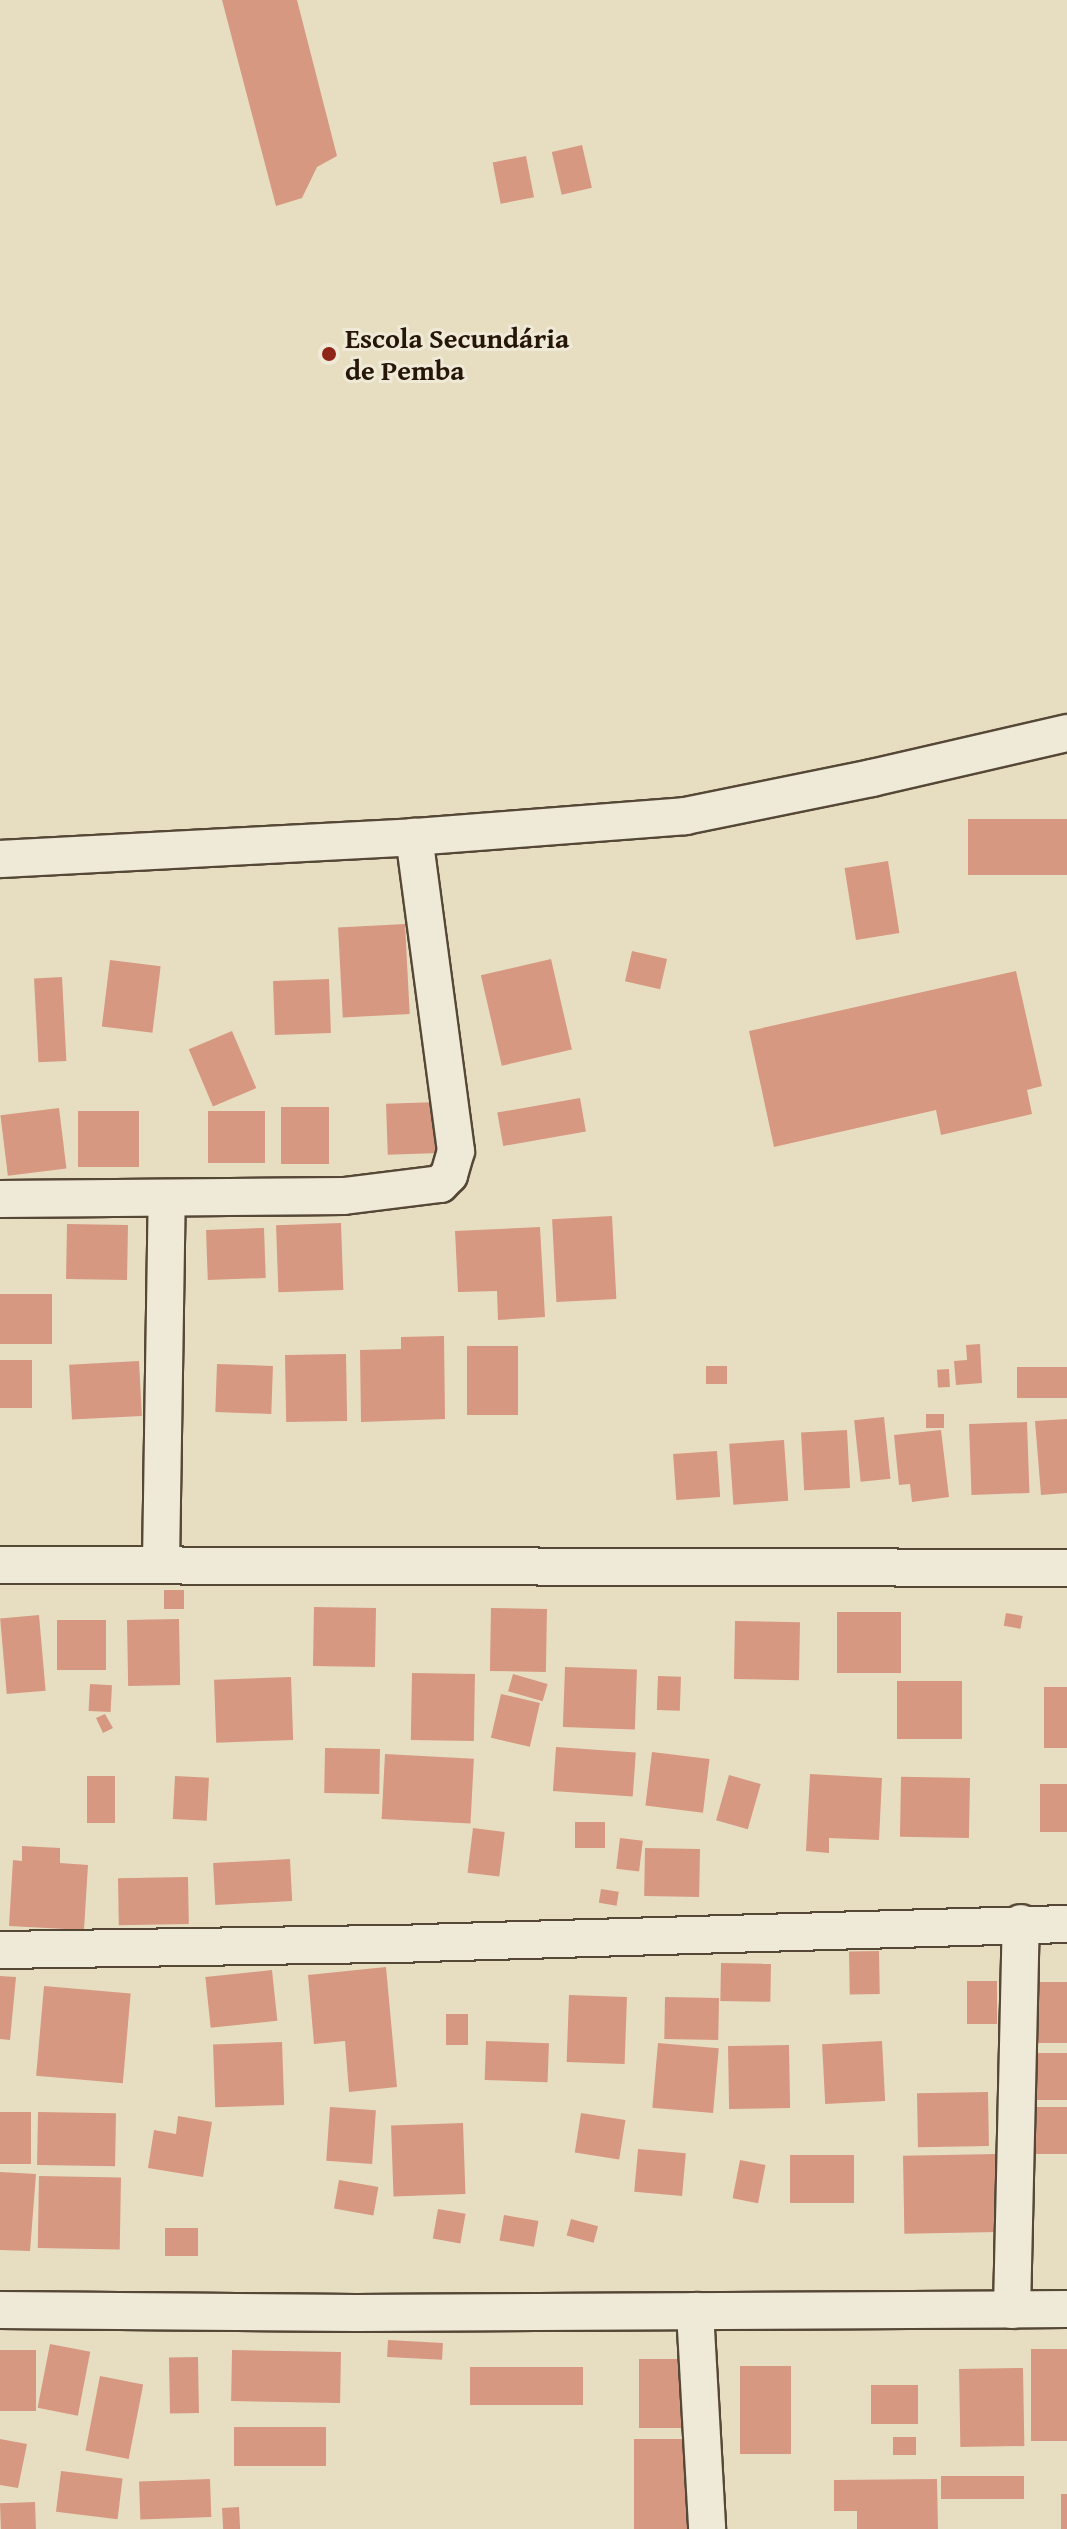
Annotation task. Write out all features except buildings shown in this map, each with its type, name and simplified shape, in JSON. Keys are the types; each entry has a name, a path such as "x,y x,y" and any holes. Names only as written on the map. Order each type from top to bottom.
{"street":[{"path":"0,859 414,837 685,816 872,778 1067,733"},
{"path":"0,1199 167,1200 344,1196 440,1184 449,1175 456,1151 414,837"},
{"path":"161,1563 167,1200"},
{"path":"0,1565 161,1563 1067,1568"},
{"path":"1012,2310 1021,1923"},
{"path":"0,1950 423,1943 1067,1924"},
{"path":"0,2310 1067,2309"},
{"path":"695,2311 707,2529"}],"place":[{"name":"Escola Secundária de Pemba","path":"329,354"}]}
